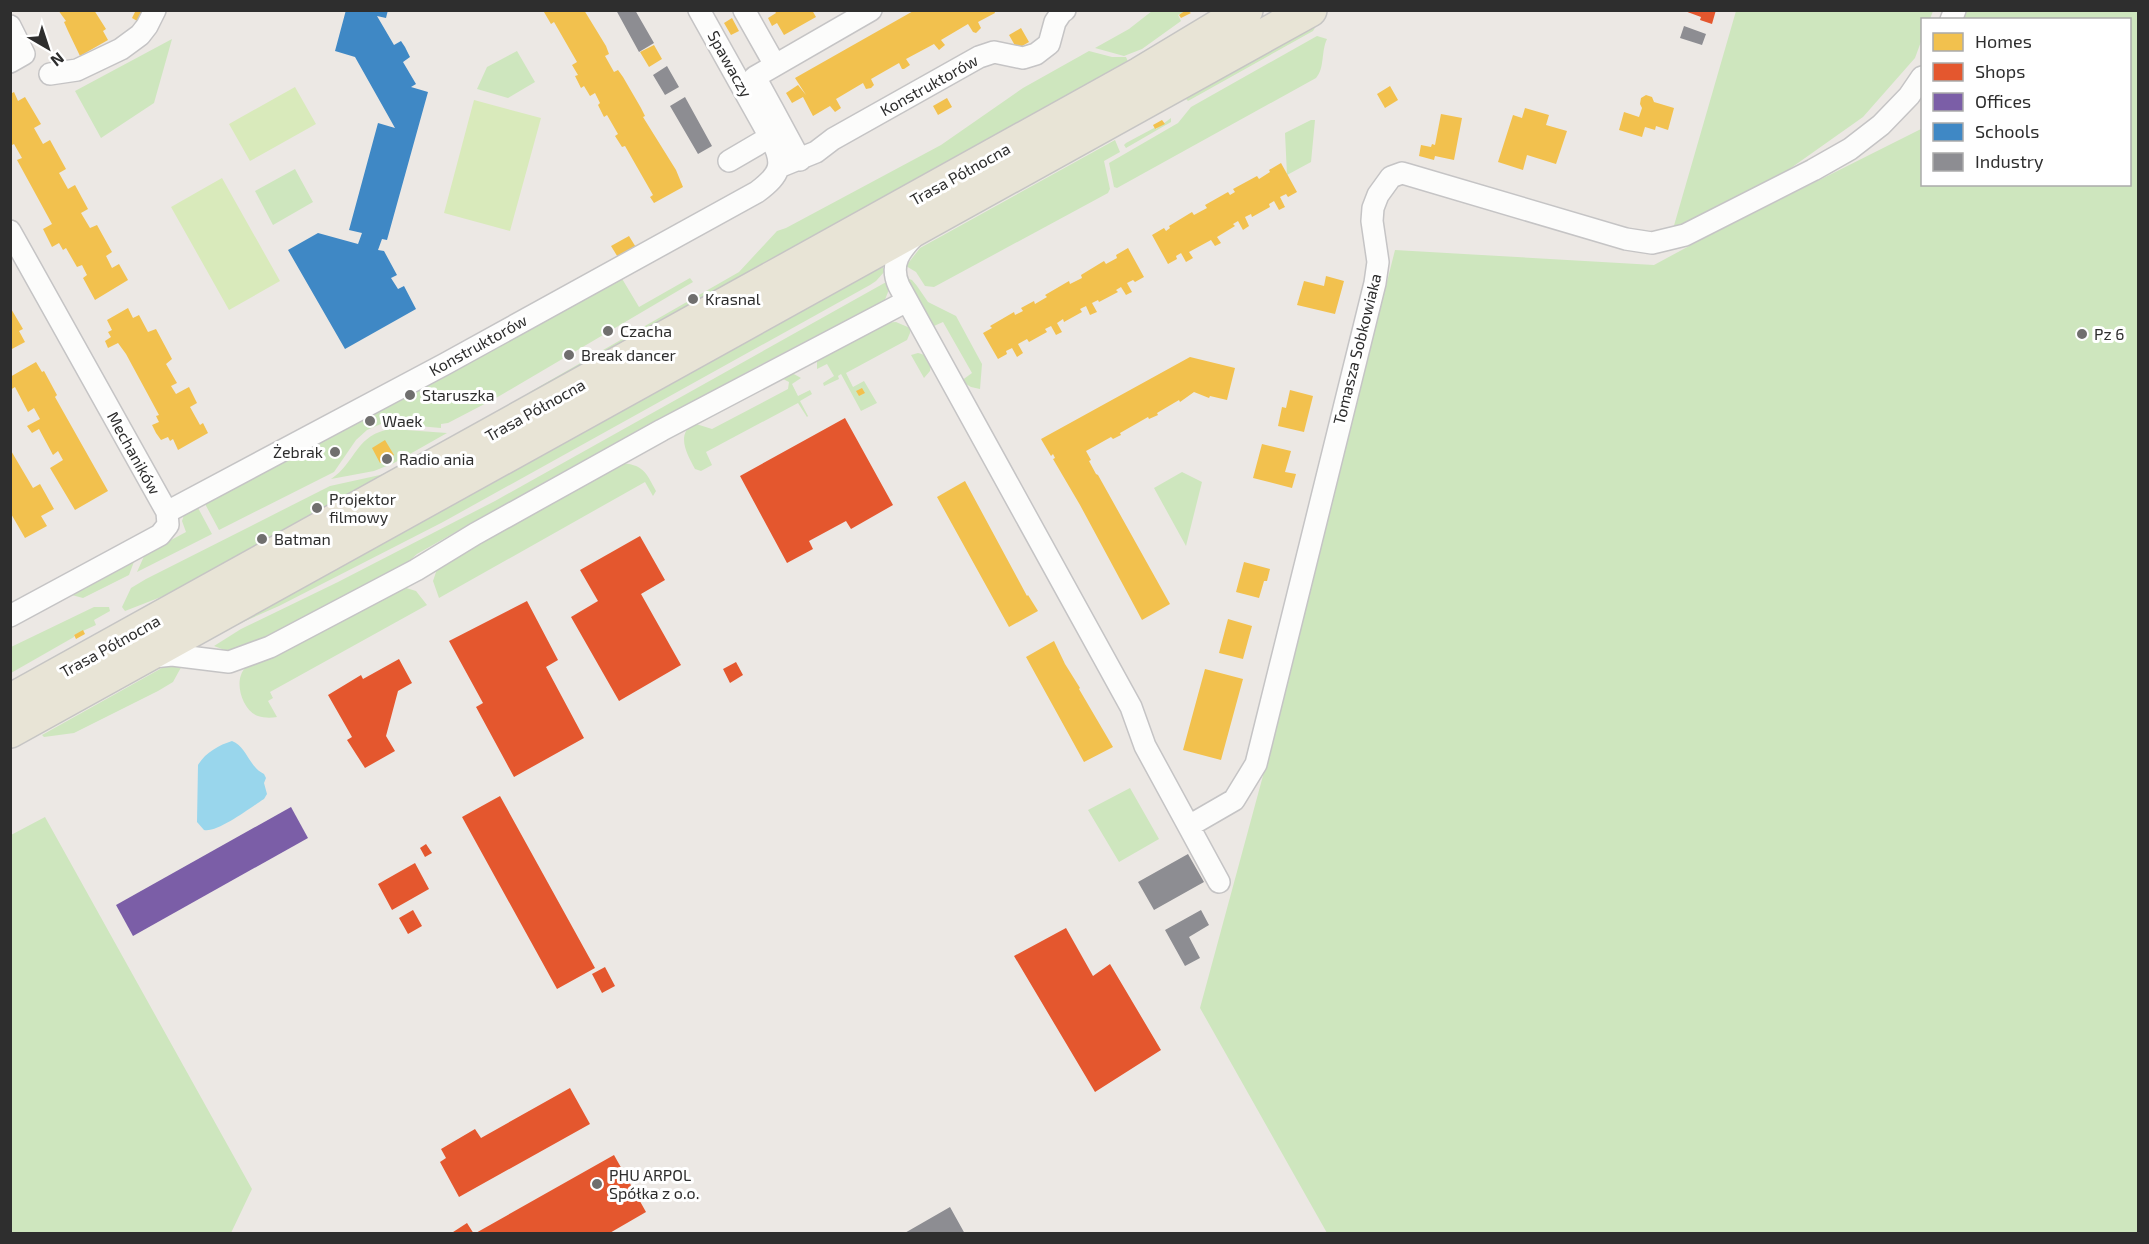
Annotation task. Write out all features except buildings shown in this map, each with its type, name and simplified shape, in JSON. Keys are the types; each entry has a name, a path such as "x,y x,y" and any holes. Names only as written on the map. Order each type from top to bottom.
{"main road":[{"name":"Trasa Północna","path":"10,702 1140,74 1246,10"},
{"name":"Trasa Północna","path":"10,731 1310,10"}],"street":[{"path":"50,74 77,70 121,49 140,35 155,10"},
{"name":"Spawaczy","path":"699,10 765,112 800,160"},
{"path":"744,10 776,65"},
{"path":"779,167 778,151 770,137 754,77 871,10"},
{"name":"Konstruktorów","path":"167,512 445,364 758,192 769,183 779,167 816,152 833,138 979,57 994,52 1023,58 1036,54 1049,44 1055,22 1065,10"},
{"path":"10,27 17,58"},
{"name":"Tomasza Sobkowiaka","path":"1189,826 1234,800 1256,764 1375,282 1378,262 1372,221 1373,208 1378,195 1391,177 1402,173 1626,239 1652,243 1684,235 1850,149 1881,125 1921,80"},
{"path":"729,161 770,137"},
{"path":"927,224 901,252 895,264 894,275 1128,701 1145,746 1219,882"},
{"name":"Mechaników","path":"10,231 167,512 168,525 160,535 13,608"},
{"name":"Trasa Północna","path":"141,659 172,655 229,662 270,647 416,570 475,534 662,430 907,301"}],"green space":[{"path":"1152,11 1186,11 1178,15 1181,21 1142,49 1124,56 1095,48 1129,29"},
{"path":"1736,11 1933,11 1930,18 1921,18 1921,42 1915,58 1863,117 1781,175 1673,229"},
{"path":"1966,11 2138,11 2138,1233 1327,1233 1200,1008 1264,772 1395,250 1654,265 1921,129 1921,186 2131,186 2131,18 1963,18"},
{"path":"1318,23 1313,31 1188,101 1186,99 1194,90"},
{"path":"1317,36 1327,39 1321,69 1316,78 1117,188 1114,187 1109,163 1178,123 1191,107"},
{"path":"172,39 154,103 101,138 75,91"},
{"path":"517,51 535,82 508,98 477,89 487,67"},
{"path":"1089,51 1112,57 1126,57 1129,64 1121,69 1122,72 186,592 169,601 166,595 125,611 122,607 131,588 146,579 330,486 380,475 399,468 506,409 530,392 739,272 777,231 941,145 1023,88"},
{"path":"295,87 316,124 250,161 229,124"},
{"path":"474,100 541,118 510,231 444,213"},
{"path":"1171,118 1171,122 1126,148 1124,145 1156,129"},
{"path":"1315,120 1311,162 1287,175 1285,133"},
{"path":"1115,140 1120,152 1104,161 1110,189 1108,193 934,287 925,286 916,272 906,266 920,248"},
{"path":"295,169 313,202 273,225 255,191"},
{"path":"222,178 280,281 229,310 171,207"},
{"path":"879,261 885,271 870,285 443,522 279,606 207,638"},
{"path":"621,277 639,307 690,278 693,282 496,398 448,423 441,424 441,428 383,423 367,430 356,440 334,472 219,530 204,502"},
{"path":"904,277 912,280 928,302 956,316 982,364 980,389 961,381 972,373 943,322 929,326"},
{"path":"888,281 888,292 883,305 758,366 475,521 417,554 397,572 335,610 230,652 214,646 241,629 495,501"},
{"path":"896,322 910,328 907,340 846,373 853,387 864,381 877,403 861,411 841,374 838,376 839,379 824,386 823,383 834,376 827,364 817,369 817,360 882,323"},
{"path":"918,353 927,357 930,362 930,371 924,378 911,355"},
{"path":"792,373 801,378 792,384 798,396 810,390 812,394 800,401 807,417 798,403 706,452 712,465 701,471 695,469 686,451 684,439 688,428 693,423 712,429 788,389 789,382 781,378"},
{"path":"392,429 447,433 394,463 374,471 331,479 346,465 363,442 371,436"},
{"path":"619,463 634,465 643,470 656,491 653,496 645,482 439,598 433,581 438,566"},
{"path":"1182,472 1202,482 1186,546 1154,488"},
{"path":"197,506 212,534 137,572 145,554 186,532 182,521 184,515"},
{"path":"135,559 129,575 83,598 68,594"},
{"path":"403,587 416,591 427,605 270,692 273,698 268,701 277,717 260,717 245,704 240,692 240,680 243,671 253,660"},
{"path":"94,607 109,607 110,611 94,620 96,625 74,635 11,673 11,647"},
{"path":"184,662 173,682 158,691 74,733 44,737 42,735 169,664"},
{"path":"1130,788 1159,839 1119,862 1088,810"},
{"path":"45,817 252,1189 231,1233 11,1233 11,835"}],"water":[{"path":"232,741 264,774 267,794 264,799 226,824 204,830 197,822 198,765 213,750"}],"place":[{"name":"Krasnal","path":"693,299"},
{"name":"Czacha","path":"608,331"},
{"name":"Pz 6","path":"2082,334"},
{"name":"Break dancer","path":"569,355"},
{"name":"Staruszka","path":"410,395"},
{"name":"Waek","path":"370,421"},
{"name":"Żebrak","path":"335,452"},
{"name":"Radio ania","path":"387,459"},
{"name":"Projektor filmowy","path":"317,508"},
{"name":"Batman","path":"262,539"},
{"name":"PHU ARPOL Spółka z o.o.","path":"597,1184"}]}
